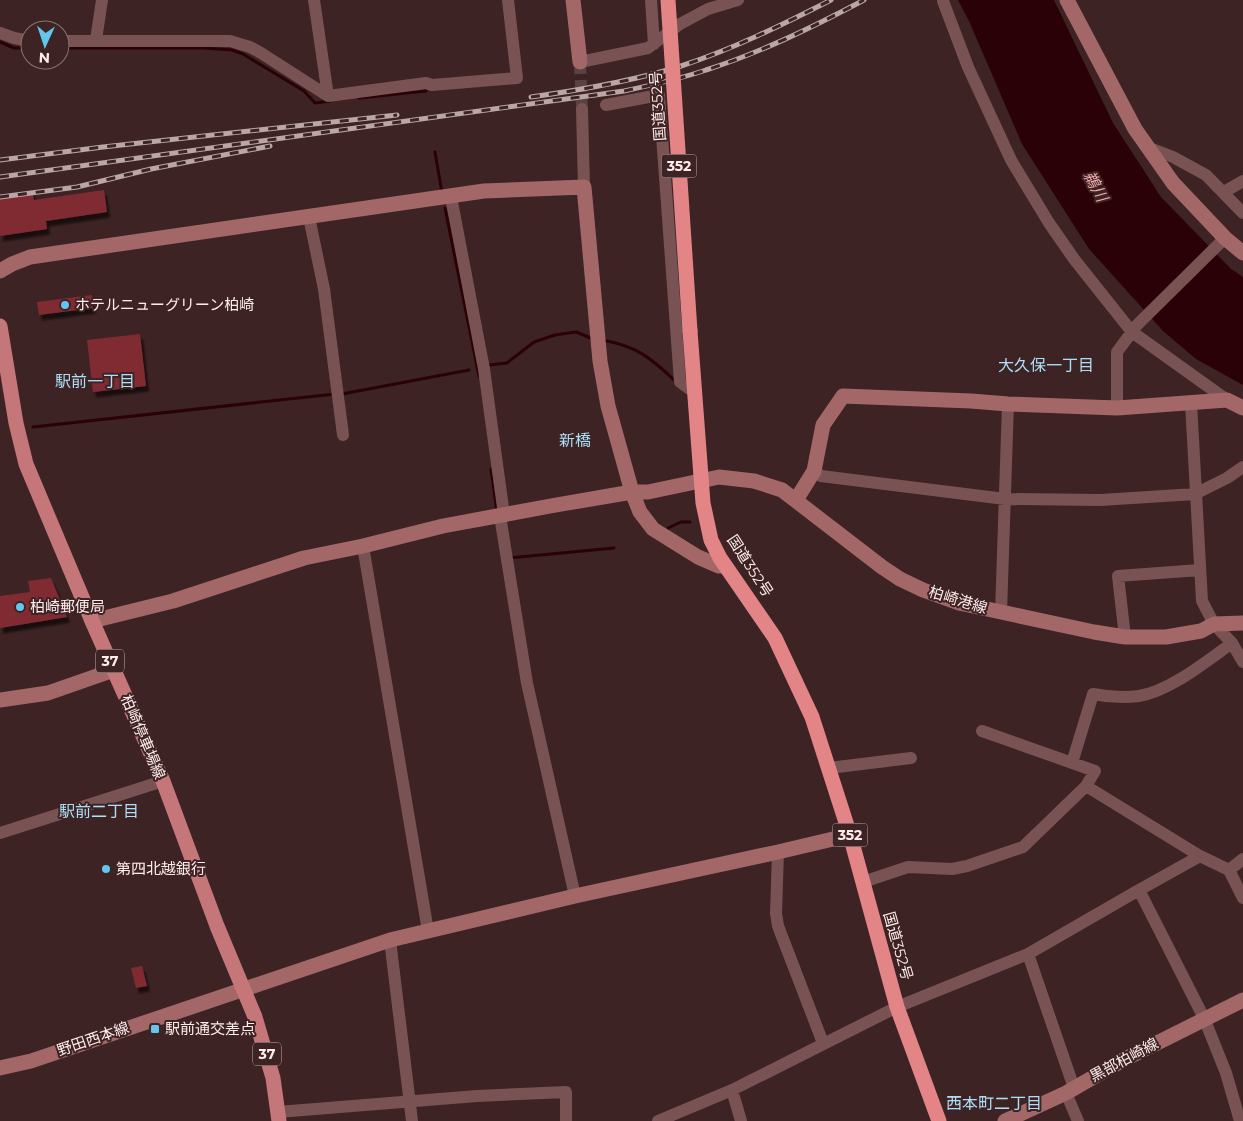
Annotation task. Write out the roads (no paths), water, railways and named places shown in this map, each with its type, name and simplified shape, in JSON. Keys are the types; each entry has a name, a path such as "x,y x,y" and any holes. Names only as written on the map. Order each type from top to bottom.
{"highway":[{"name":"国道352号","path":"668,0 690,331 707,526 725,566 763,618 778,645 812,717 850,835 897,1007 939,1121"}],"main road":[{"name":"柏崎停車場線","path":"0,326 16,423 26,464 92,621 163,781 242,990 255,1018 265,1046 273,1078 279,1116"}],"street":[{"path":"96,40 102,0"},
{"path":"314,0 328,96"},
{"path":"70,41 230,41 256,50 328,96 426,83 517,78 508,0"},
{"path":"573,0 580,62 648,48 680,24 708,9 738,0"},
{"path":"651,0 654,44"},
{"path":"1067,0 1135,130 1173,182 1222,241 1243,253"},
{"path":"943,1 968,67 1011,160 1049,223 1074,259 1134,328 1227,400 1243,408"},
{"path":"0,32 20,39"},
{"path":"606,105 659,95 680,382 695,393"},
{"path":"582,108 584,187 600,361 608,406 632,492 640,512 653,529 698,557 719,566 725,566"},
{"path":"1148,147 1173,157 1206,175 1243,213"},
{"path":"1224,192 1243,180"},
{"path":"0,271 30,257 484,191 584,187"},
{"path":"451,196 484,369 502,515 527,683 575,896"},
{"path":"309,217 324,289 343,435"},
{"path":"1117,408 1117,352 1134,328 1222,241"},
{"path":"796,500 814,471 823,425 843,396 1117,408 1227,400"},
{"path":"1191,402 1202,601 1214,624 1232,643 1243,662"},
{"path":"1001,613 1008,404"},
{"path":"814,471 822,476 1005,499 1101,500 1195,494 1227,478 1243,467"},
{"name":"柏崎港線","path":"92,621 173,602 304,558 443,526 632,492 648,492 719,478 754,481 782,490 882,567 900,579 941,598 1001,613 1125,637 1166,637 1201,631 1214,624 1243,623"},
{"path":"362,546 428,931"},
{"path":"1125,637 1118,576 1200,570"},
{"path":"1072,763 1093,694 1112,697 1140,696 1160,689 1196,670 1232,643"},
{"path":"0,700 48,694 114,670"},
{"path":"863,882 908,867 952,868 967,866 1023,847 1086,786 1095,771 982,731"},
{"path":"829,768 911,758"},
{"path":"0,833 163,781"},
{"path":"1086,786 1200,856 1229,870 1243,898"},
{"name":"野田西本線","path":"0,1068 31,1061 390,940 575,896 850,835"},
{"path":"778,852 776,913 778,926 823,1043"},
{"path":"658,1121 732,1090 897,1007 1028,954 1200,856"},
{"path":"1229,870 1243,859"},
{"path":"1139,890 1204,1018 1226,1073 1240,1121"},
{"path":"390,940 412,1121"},
{"path":"1028,954 1078,1121"},
{"name":"黒部柏崎線","path":"1005,1121 1070,1091 1123,1060 1243,1000"},
{"path":"732,1090 741,1121"},
{"path":"279,1116 478,1096 566,1092 566,1121"}],"water":[{"name":"鵜川","path":"958,0 1054,0 1113,123 1161,197 1231,269 1243,277 1243,385 1196,359 1163,331 1089,249 1022,144 969,21"}],"waterway":[{"path":"0,42 14,48 20,48"},
{"path":"70,48 204,48 232,50 243,54 304,91 315,103 330,101"},
{"path":"359,98 426,91"},
{"path":"435,152 442,193"},
{"path":"445,208 479,376"},
{"path":"489,365 507,363 534,342 555,335 576,332 593,339"},
{"path":"602,340 633,349 650,359 674,380"},
{"path":"342,394 469,370"},
{"path":"33,427 335,394"},
{"path":"491,469 497,512"},
{"path":"668,528 681,522 690,522"},
{"path":"509,558 614,548"}],"tunnel":[{"path":"580,62 582,109"}],"railway":[{"path":"531,97 607,84 681,66 757,36 831,0"},
{"path":"0,177 624,91 686,76 727,63 767,47 864,0"},
{"path":"0,160 397,115"},
{"path":"0,197 77,187 151,169 270,146"}],"place":[{"name":"ホテルニューグリーン柏崎","path":"65,305"},
{"name":"柏崎郵便局","path":"20,607"},
{"name":"第四北越銀行","path":"106,869"},
{"name":"駅前通交差点","path":"155,1029"}],"district":[{"name":"大久保一丁目","path":"1046,365"},
{"name":"駅前一丁目","path":"95,381"},
{"name":"新橋","path":"575,440"},
{"name":"駅前二丁目","path":"99,811"},
{"name":"西本町二丁目","path":"994,1103"}]}
